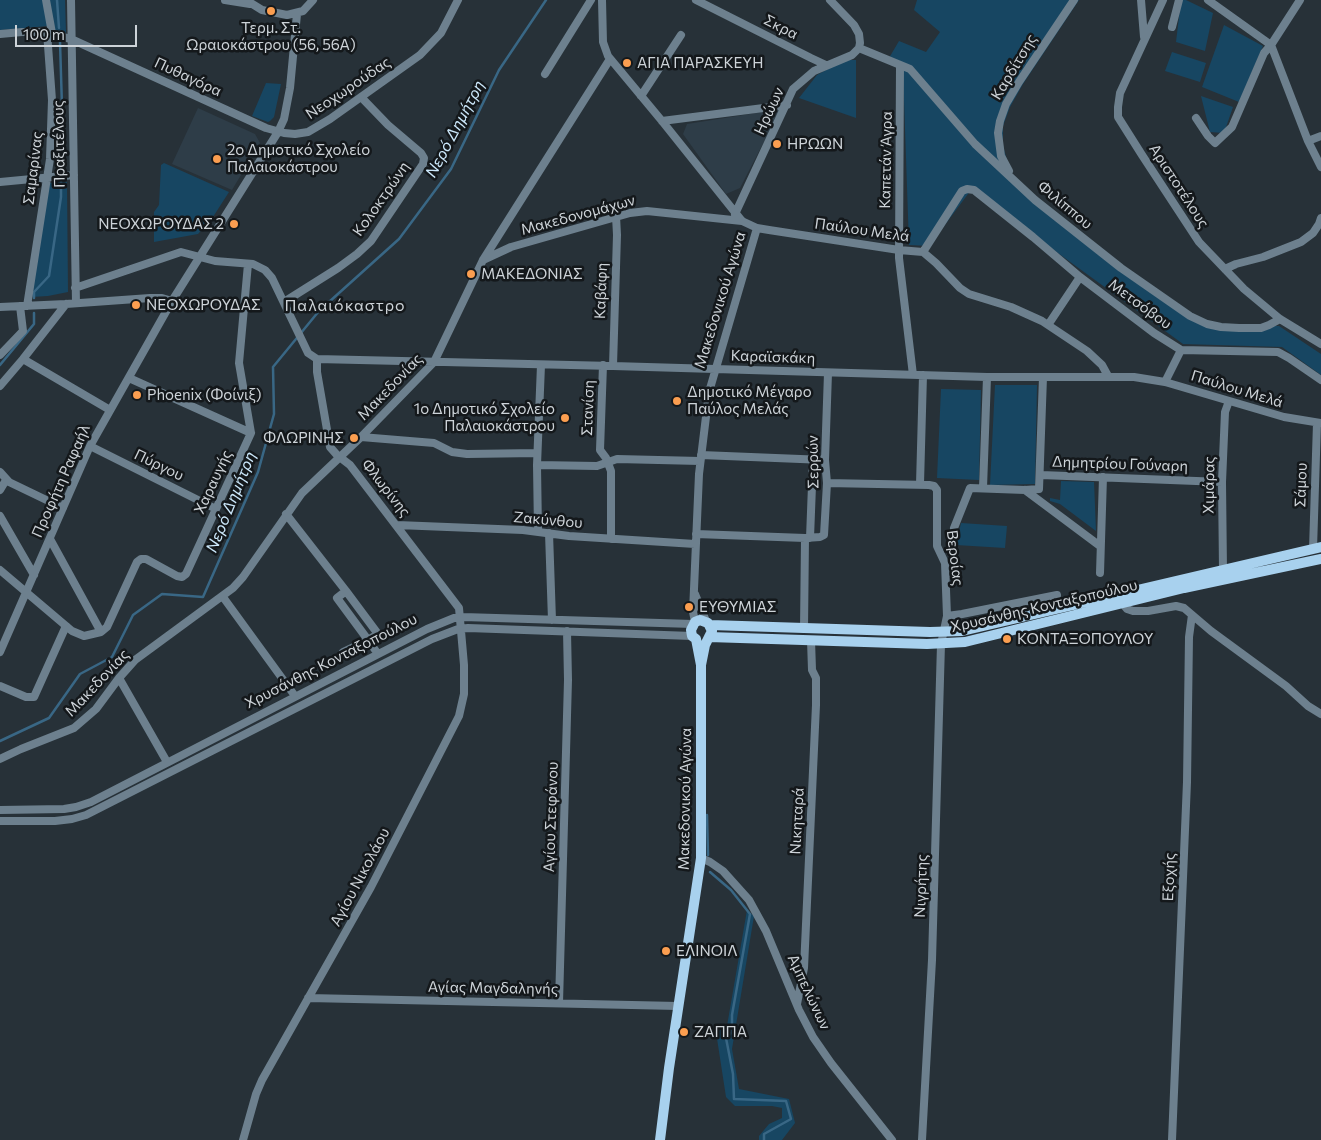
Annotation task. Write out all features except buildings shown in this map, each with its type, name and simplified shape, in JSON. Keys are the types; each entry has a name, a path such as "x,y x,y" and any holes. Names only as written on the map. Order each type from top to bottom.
{"main road":[{"name":"Χρυσάνθης Κονταξοπούλου","path":"701,623 804,629 943,632 977,628 1317,548"},
{"name":"Χρυσάνθης Κονταξοπούλου","path":"709,638 941,644 965,642 1184,588 1321,559"},
{"path":"701,623 712,631 701,665 691,630 701,623"},
{"path":"694,637 702,641 709,638"},
{"name":"Μακεδονικού Αγώνα","path":"660,1140 701,858 701,665"}],"street":[{"name":"Σαμαρίνας","path":"0,355 23,331 24,306 50,159 52,112 50,33 46,0"},
{"name":"Πραξιτέλους","path":"71,0 75,288"},
{"path":"225,0 248,2 269,12 283,15 297,14 306,9 313,0"},
{"name":"Νεοχωρούδας","path":"278,132 295,134 308,132 361,98 420,55 432,44 445,26 458,0"},
{"path":"545,74 591,0"},
{"name":"Παύλου Μελά","path":"602,0 603,42 610,59 742,221 757,228 923,252 960,288 969,294 1028,314 1087,351 1102,365 1108,376 1144,378 1165,382 1284,417 1319,423"},
{"name":"Σκρα","path":"696,0 826,65"},
{"path":"830,0 854,25 859,34 859,48"},
{"name":"Καρδίτσης","path":"1016,181 1005,166 1001,156 998,133 1000,121 1006,104 1015,89 1074,0"},
{"path":"1141,0 1144,39"},
{"name":"Αριστοτέλους","path":"1163,0 1120,93 1118,117 1199,242 1244,289 1280,319 1321,344"},
{"path":"1172,27 1179,0"},
{"path":"1208,0 1272,45 1308,140 1321,167"},
{"path":"1196,118 1215,143 1232,127 1264,53 1272,45 1300,0"},
{"path":"0,307 150,298 162,298 172,301 278,132 284,119 290,88 297,14"},
{"name":"Πυθαγόρα","path":"0,34 30,31 50,33 71,39 278,132"},
{"path":"641,96 681,35"},
{"name":"Ηρώων","path":"736,214 787,105 793,88 808,75 826,65 852,55 859,48"},
{"name":"Φιλίππου","path":"859,48 910,70 975,144 1035,200 1091,245 1190,316 1207,324 1238,328 1261,328 1280,319"},
{"name":"Μακεδονίας","path":"0,759 74,728 96,709 132,664 147,651 223,597 243,577 302,493 361,437 434,362 484,260 610,59"},
{"name":"Καπετάν Άγρα","path":"900,65 899,250 913,375"},
{"name":"Κολοκτρώνη","path":"284,302 338,268 371,241 423,164 424,158 421,153 388,125 361,98"},
{"path":"662,121 787,105"},
{"path":"1308,140 1321,136"},
{"path":"0,182 74,175"},
{"name":"Μετσόβου","path":"923,252 962,191 967,189 974,190 1080,277 1154,333 1181,350"},
{"name":"Μακεδονομάχων","path":"484,260 511,247 616,216 648,211 742,221"},
{"name":"Καβάφη","path":"613,366 616,216"},
{"path":"1225,269 1236,264 1270,255 1301,242 1313,233 1321,218"},
{"name":"Μακεδονικού Αγώνα","path":"701,623 694,590 701,458 709,392 757,228"},
{"path":"76,303 75,288 177,252 215,262 248,264 268,272 304,345 310,355 317,359"},
{"path":"248,264 240,363 251,433"},
{"path":"1048,326 1080,277"},
{"name":"Προφήτη Ραφαήλ","path":"0,652 90,446 172,301"},
{"path":"0,386 66,304"},
{"path":"1165,382 1181,350 1278,352 1321,380"},
{"path":"23,359 110,410"},
{"name":"Καραϊσκάκη","path":"317,359 715,368 987,377 1108,376"},
{"name":"Φλωρίνης","path":"317,359 317,372 330,447 350,465 457,602 461,617"},
{"path":"538,531 537,453 541,364"},
{"name":"Στανίση","path":"603,366 600,450 609,462 611,471 611,539"},
{"name":"Σερρών","path":"808,538 820,537 825,532 827,483 824,460 828,373"},
{"path":"827,483 920,484 923,375"},
{"path":"987,377 983,488 1026,490 1100,546"},
{"path":"1041,475 1043,377"},
{"path":"129,378 251,433"},
{"name":"Χιμάρας","path":"1223,570 1222,482 1225,412 1229,401"},
{"name":"Σάμου","path":"1317,548 1319,423"},
{"name":"Χαραυγής","path":"101,632 107,627 137,562 141,559 146,559 182,578 186,574 251,433"},
{"path":"361,437 434,443 452,452 467,454 537,453"},
{"name":"Πύργου","path":"90,446 216,508"},
{"path":"537,465 597,466 617,459 824,460"},
{"name":"Σερρών","path":"804,629 813,459"},
{"path":"0,472 6,480 63,508"},
{"name":"Δημητρίου Γούναρη","path":"1026,490 1039,488 1041,475 1222,482"},
{"path":"1100,573 1103,477"},
{"path":"0,490 6,480"},
{"name":"Βεροίας","path":"920,484 936,487 938,495 937,546 945,563 947,616 943,632"},
{"name":"Βεροίας","path":"954,528 970,488 983,488"},
{"path":"286,514 378,634 344,652"},
{"path":"0,516 34,575"},
{"name":"Ζακύνθου","path":"397,525 538,531 569,536 696,544"},
{"path":"549,533 552,620"},
{"path":"696,534 808,538"},
{"path":"0,570 66,626 82,635 101,632 50,539"},
{"path":"947,616 1057,595"},
{"path":"223,597 295,696"},
{"path":"1124,604 1128,610 1140,611 1181,606 1211,631 1286,686 1308,706 1321,714"},
{"name":"Εξοχής","path":"1172,1140 1188,764 1189,637 1192,615"},
{"name":"Χρυσάνθης Κονταξοπούλου","path":"0,810 42,810 76,807 91,802 444,621 461,617 701,623"},
{"name":"Αγίου Νικολάου","path":"243,1140 262,1080 371,887 459,716 465,682 461,617"},
{"path":"0,686 30,698 36,696 66,626"},
{"name":"Χρυσάνθης Κονταξοπούλου","path":"0,821 60,820 86,815 432,639 461,628 694,637"},
{"name":"Αγίου Στεφάνου","path":"559,1003 568,680 567,631"},
{"name":"Νιγρήτης","path":"922,1140 932,960 941,644 943,632"},
{"path":"368,640 378,654"},
{"name":"Νικηταρά","path":"797,1004 804,968 816,705 816,678 812,670 812,640"},
{"path":"119,678 167,762"},
{"name":"Αμπελώνων","path":"701,858 723,871 749,900 766,931 813,1037 831,1063 892,1140"},
{"name":"Αγίας Μαγδαληνής","path":"308,998 678,1006"}],"shaded area":[{"path":"0,0 43,0 48,26 0,30"},
{"path":"49,0 65,0 66,33 54,31"},
{"path":"917,0 1079,0 1023,84 1010,107 1003,126 1003,146 1014,184 1091,245 1207,324 1279,326 1321,354 1321,375 1282,347 1183,344 1040,240 974,186 929,246 909,245 903,71 889,58 899,41 926,52 940,32 914,10"},
{"path":"1181,0 1186,0 1213,13 1205,51 1176,42"},
{"path":"1224,25 1263,46 1239,102 1202,87"},
{"path":"1172,52 1206,63 1200,82 1165,71"},
{"path":"849,60 856,60 856,118 799,98 817,75"},
{"path":"266,83 281,84 274,117 268,122 252,116"},
{"path":"1201,96 1233,107 1224,133 1210,132"},
{"path":"198,108 255,134 260,143 232,190 172,164"},
{"path":"781,109 740,188 726,194 683,134 687,124"},
{"path":"164,163 229,192 211,220 198,234 154,242 154,212 159,205 161,165"},
{"path":"67,182 68,292 31,297 48,183"},
{"path":"995,385 1037,385 1035,484 990,485"},
{"path":"941,389 981,390 979,480 937,478"},
{"path":"1061,481 1094,482 1096,531 1060,504 1050,501 1050,498 1060,500"},
{"path":"961,523 1007,526 1005,548 956,545"},
{"path":"747,910 754,916 732,1049 739,1089 789,1099 795,1123 782,1140 759,1140 759,1136 769,1124 782,1118 782,1108 772,1106 735,1106 726,1097 716,1032 727,1026"}],"waterway":[{"path":"57,0 59,28"},
{"name":"Νερό Δημήτρη","path":"0,741 49,718 80,674 112,657 133,615 162,594 203,597 258,472 274,414 273,367 319,311 399,239 451,169 499,70 546,0"},
{"path":"60,42 61,171"},
{"path":"34,298 34,292 49,276 61,197 61,180"},
{"path":"0,365 34,324 34,313"},
{"path":"707,815 708,855"},
{"path":"710,872 731,890 750,914 732,1015 732,1032 726,1038 733,1074 734,1099 786,1101 791,1119 764,1134 764,1140"}],"place":[{"name":"Τερμ. Στ. Ωραιοκάστρου (56, 56Α)","path":"271,11"},
{"name":"ΑΓΙΑ ΠΑΡΑΣΚΕΥΗ","path":"627,63"},
{"name":"ΗΡΩΩΝ","path":"777,144"},
{"name":"2ο Δημοτικό Σχολείο Παλαιοκάστρου","path":"217,159"},
{"name":"ΝΕΟΧΩΡΟΥΔΑΣ 2","path":"234,224"},
{"name":"ΜΑΚΕΔΟΝΙΑΣ","path":"471,274"},
{"name":"ΝΕΟΧΩΡΟΥΔΑΣ","path":"136,305"},
{"name":"Phoenix (Φοίνιξ)","path":"137,395"},
{"name":"Δημοτικό Μέγαρο Παύλος Μελάς","path":"677,401"},
{"name":"1ο Δημοτικό Σχολείο Παλαιοκάστρου","path":"565,418"},
{"name":"ΦΛΩΡΙΝΗΣ","path":"354,438"},
{"name":"ΕΥΘΥΜΙΑΣ","path":"689,607"},
{"name":"ΚΟΝΤΑΞΟΠΟΥΛΟΥ","path":"1007,639"},
{"name":"ΕΛΙΝΟΙΛ","path":"666,951"},
{"name":"ΖΑΠΠΑ","path":"684,1032"}],"district":[{"name":"Παλαιόκαστρο","path":"345,306"}]}
